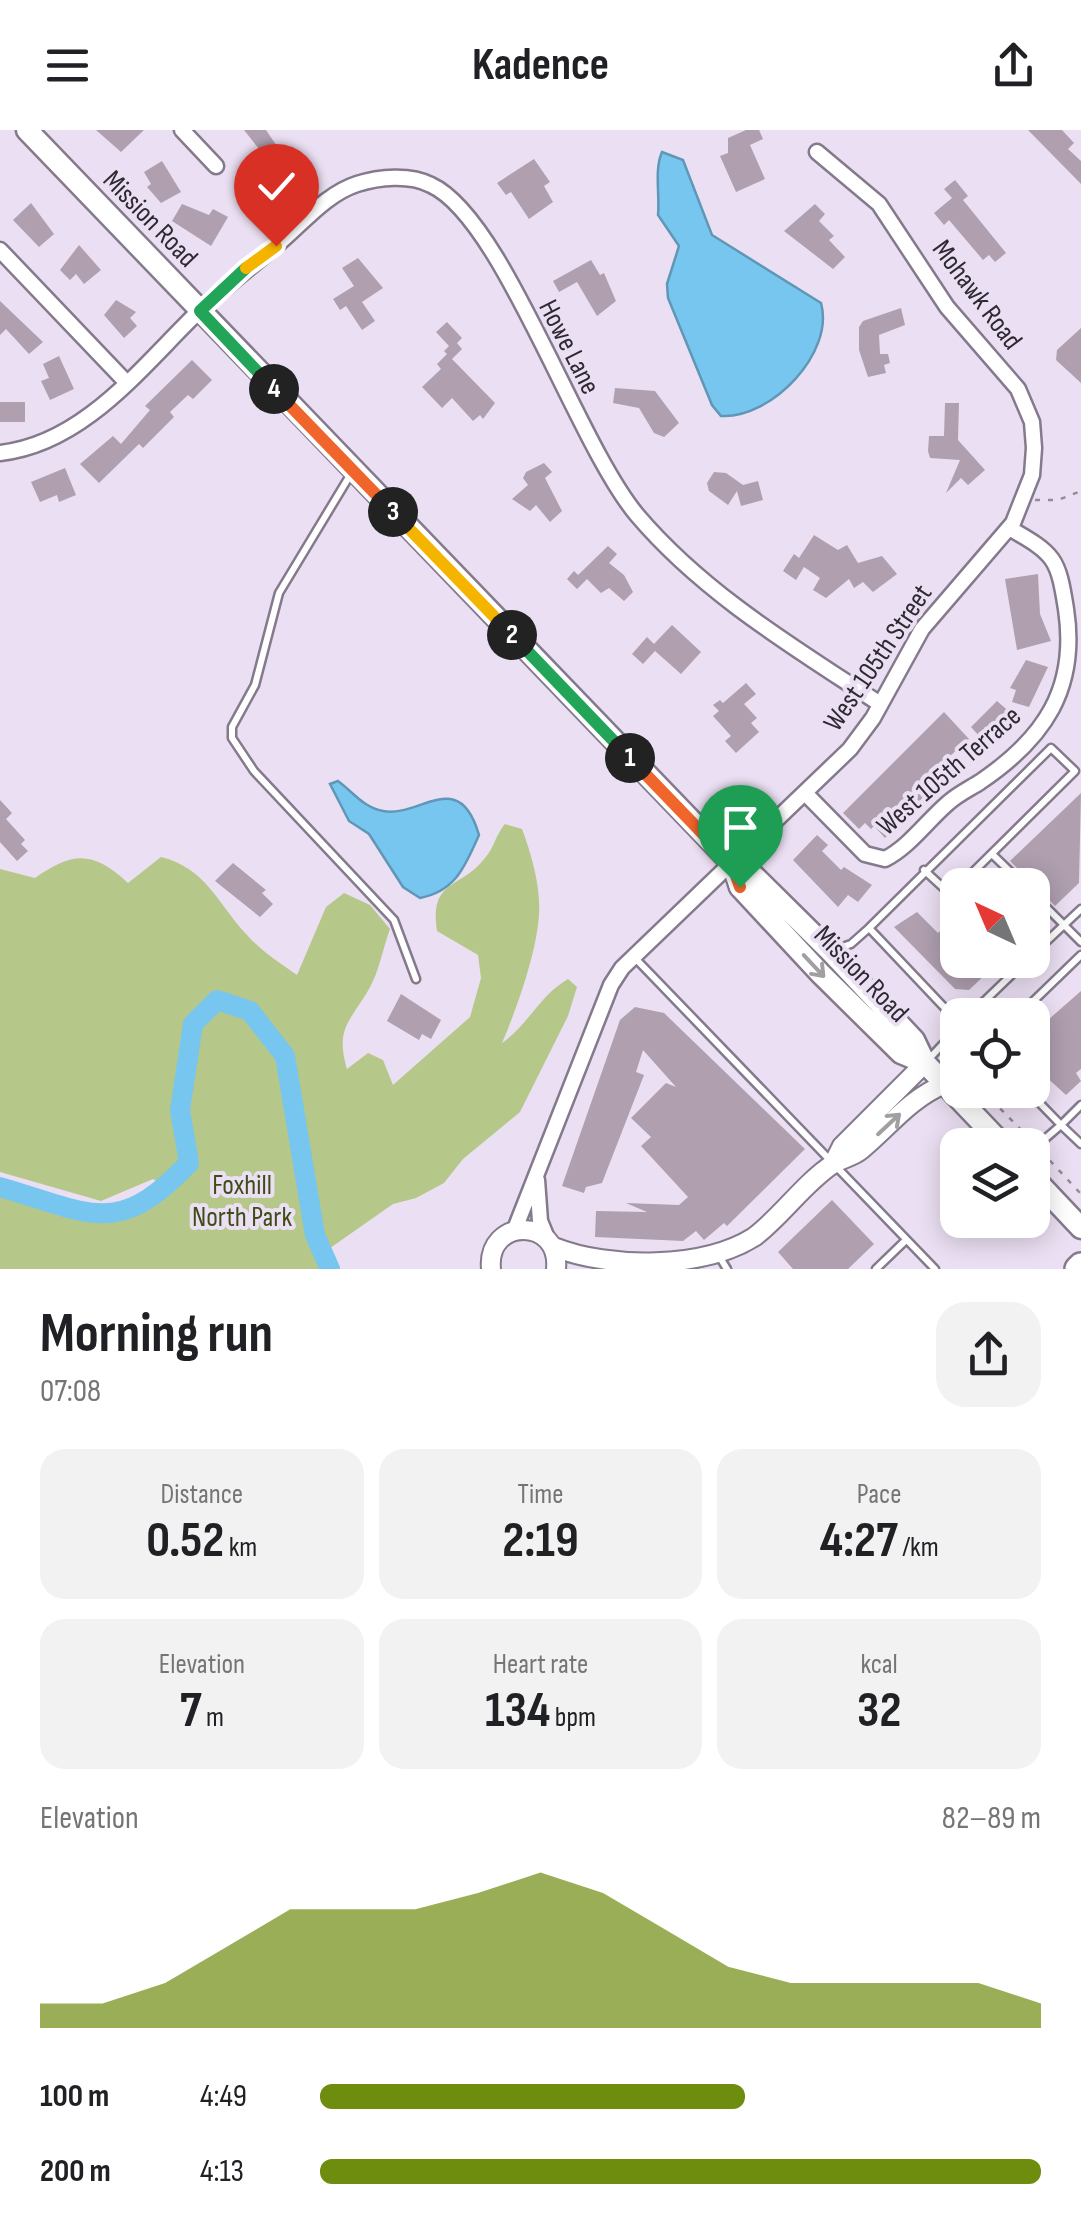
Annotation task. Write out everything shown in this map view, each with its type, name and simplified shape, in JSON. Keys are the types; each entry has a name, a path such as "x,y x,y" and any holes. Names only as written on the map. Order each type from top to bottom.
{"main road":[{"name":"Mission Road","path":"27,130 732,864 753,875 830,951 914,1040 925,1064"},
{"name":"Mission Road","path":"732,864 740,887 820,973 901,1054 940,1073"},
{"name":"Mission Road","path":"974,1108 990,1128"},
{"path":"1050,1195 1081,1228"}],"street":[{"path":"182,130 216,166"},
{"name":"Mohawk Road","path":"817,152 879,204 947,307 1018,388 1032,422 1034,448 1024,498"},
{"name":"Howe Lane","path":"0,453 60,435 126,382 200,311 337,193 390,178 431,184 464,210 480,231 606,471 638,516 755,622 880,704"},
{"path":"0,250 126,382"},
{"name":"West 105th Street","path":"514,1229 610,985 634,957 850,748 930,618 1010,528 1024,498"},
{"name":"West 105th Terrace","path":"806,794 865,854 885,859 949,801 1001,765 1054,710 1066,682 1071,642 1060,566 1051,553 1010,528"},
{"path":"833,1164 842,1146 925,1064"},
{"path":"474,1269 491,1262 496,1242 514,1229 526,1228 589,1266 723,1262 833,1164 857,1154 922,1093 940,1084"},
{"path":"536,1180 540,1221 556,1269"}],"lane":[{"path":"353,470 279,593 256,685 232,727 232,738 254,771 394,920 416,978"},
{"path":"830,951 852,944 1051,748 1075,771 979,868"},
{"path":"993,855 1006,868"},
{"path":"924,870 940,885"},
{"path":"1050,939 1081,909"},
{"path":"1050,911 1081,942"},
{"path":"869,928 940,1005"},
{"path":"846,969 852,944"},
{"path":"1037,998 1081,955"},
{"path":"634,957 934,1269"},
{"path":"988,998 1009,978"},
{"path":"925,1064 940,1046"},
{"path":"1050,1135 1081,1105"},
{"path":"1044,1108 1081,1144"},
{"path":"876,1269 906,1240"}],"path":[{"path":"1024,498 1046,502 1081,491"}],"green space":[{"name":"Foxhill North Park","path":"505,824 522,829 535,870 539,904 530,962 502,1043 558,986 568,979 577,987 568,1016 520,1112 463,1159 444,1183 416,1198 393,1204 323,1253 330,1269 0,1269 0,1187 111,1217 157,1197 166,1187 153,1179 101,1201 0,1172 0,869 35,878 61,863 83,858 104,865 128,883 161,857 176,862 210,888 258,946 297,975 326,907 344,893 370,905 390,929 372,982 346,1026 344,1055 347,1069 368,1053 383,1060 393,1085 470,1017 481,978 478,955 437,931 438,902 442,893 485,858"}],"water":[{"path":"662,152 683,160 712,235 821,303 823,322 809,362 778,395 740,414 721,416 712,405 668,298 667,284 679,246 658,215"},
{"path":"338,781 364,803 383,811 437,800 461,803 471,814 479,835 458,875 442,890 420,898 403,887 369,834 349,821 330,784"}],"building":[{"path":"96,130 144,130 121,152"},
{"path":"244,130 266,130 289,164 266,181 259,171 270,163"},
{"path":"746,130 759,130 763,139 750,145 765,179 736,192 720,156 728,153 728,138"},
{"path":"1028,130 1062,130 1074,143 1068,149 1081,161 1081,184"},
{"path":"534,159 550,182 544,186 553,202 529,219 511,192 506,195 497,183"},
{"path":"162,161 181,192 161,203 147,187 151,184 144,172"},
{"path":"955,180 968,196 963,200 1006,253 995,262 989,255 983,260 949,220 944,225 934,213 952,198 944,189"},
{"path":"31,203 54,234 39,247 13,220"},
{"path":"182,204 209,215 213,209 228,217 211,246 172,221"},
{"path":"815,204 825,214 819,221 834,236 829,240 845,257 833,269 784,231"},
{"path":"79,245 101,270 84,284 76,274 70,280 60,270"},
{"path":"358,258 383,288 362,302 375,321 362,330 346,306 340,310 333,299 354,286 342,268"},
{"path":"591,260 600,275 604,273 616,301 597,316 577,282 559,292 553,281"},
{"path":"116,300 136,312 130,318 137,326 124,338 104,315"},
{"path":"0,301 43,342 29,354 6,329 0,335"},
{"path":"901,308 905,325 879,335 880,354 888,354 890,363 884,365 886,373 868,377 859,350 859,327 863,321"},
{"path":"447,322 462,338 457,343 462,349 452,359 495,403 483,419 480,415 473,421 452,398 442,408 422,387 441,369 437,364 447,354 444,351 449,346 436,332"},
{"path":"1081,328 1081,383 1056,360 1057,350"},
{"path":"59,356 74,389 50,400 41,381 49,378 43,364"},
{"path":"192,360 212,380 193,399 188,395 170,412 174,417 143,448 139,444 99,483 80,464 113,436 121,444 150,410 145,406"},
{"path":"615,388 655,391 679,423 664,437 654,433 639,408 613,403"},
{"path":"0,402 25,402 25,422 0,422"},
{"path":"945,403 959,403 958,440 985,470 968,485 961,478 946,493 960,460 930,458 928,451 929,436 944,436"},
{"path":"544,463 552,472 545,478 562,511 550,522 536,505 530,511 512,499 528,485 523,478 526,472"},
{"path":"65,468 76,495 59,502 57,495 40,502 31,482"},
{"path":"714,472 726,473 743,485 758,481 763,500 741,506 737,491 728,505 709,491 707,483"},
{"path":"814,535 838,550 847,545 858,563 882,556 897,574 873,592 863,582 854,588 849,579 826,598 813,590 820,578 804,567 796,580 783,571 794,554 799,558"},
{"path":"608,546 617,554 609,563 624,575 633,592 624,601 609,588 601,593 587,579 577,589 567,579 574,571 578,575"},
{"path":"1038,574 1040,614 1051,641 1017,650 1005,579"},
{"path":"672,625 701,652 681,674 655,651 643,664 632,654 647,637 654,644"},
{"path":"1026,660 1048,667 1029,707 1012,702 1016,690 1010,688"},
{"path":"746,683 756,694 744,704 757,718 751,723 759,732 736,753 725,741 731,736 713,716 719,711 713,705 720,700 723,703"},
{"path":"997,701 1019,720 989,747 971,727"},
{"path":"944,712 969,739 939,766 943,780 908,811 900,803 886,816 896,827 885,838 874,826 871,829 865,823 859,829 843,813"},
{"path":"1081,793 1079,883 1055,906 1050,901 1050,868 1017,868 1010,861"},
{"path":"0,800 12,813 6,819 25,840 21,844 28,851 17,861 0,842"},
{"path":"817,835 828,845 822,851 841,870 844,867 872,885 858,902 848,895 838,907 793,860"},
{"path":"233,863 266,890 262,893 273,904 260,917 215,881"},
{"path":"917,912 940,931 940,974 894,927"},
{"path":"944,978 982,978 969,990 955,989"},
{"path":"1081,991 1081,1069 1076,1073 1081,1081 1066,1095 1050,1080 1050,1018"},
{"path":"401,994 441,1020 431,1039 422,1034 419,1040 387,1021"},
{"path":"635,1007 664,1013 805,1149 727,1226 724,1223 704,1240 696,1231 683,1241 595,1237 596,1211 647,1212 626,1203 679,1205 688,1197 641,1146 651,1137 631,1118 666,1083 676,1087 643,1050 636,1072 644,1075 602,1183 586,1187 584,1193 562,1186 620,1020"},
{"path":"832,1200 874,1244 848,1269 793,1269 778,1252"}],"waterway":[{"path":"0,1187 81,1211 102,1213 122,1211 164,1187 189,1163 180,1110 193,1024 217,1000 250,1011 285,1056 315,1235 330,1269"}],"route":[{"path":"276,246 242,271 200,311 732,864 740,887"}]}
